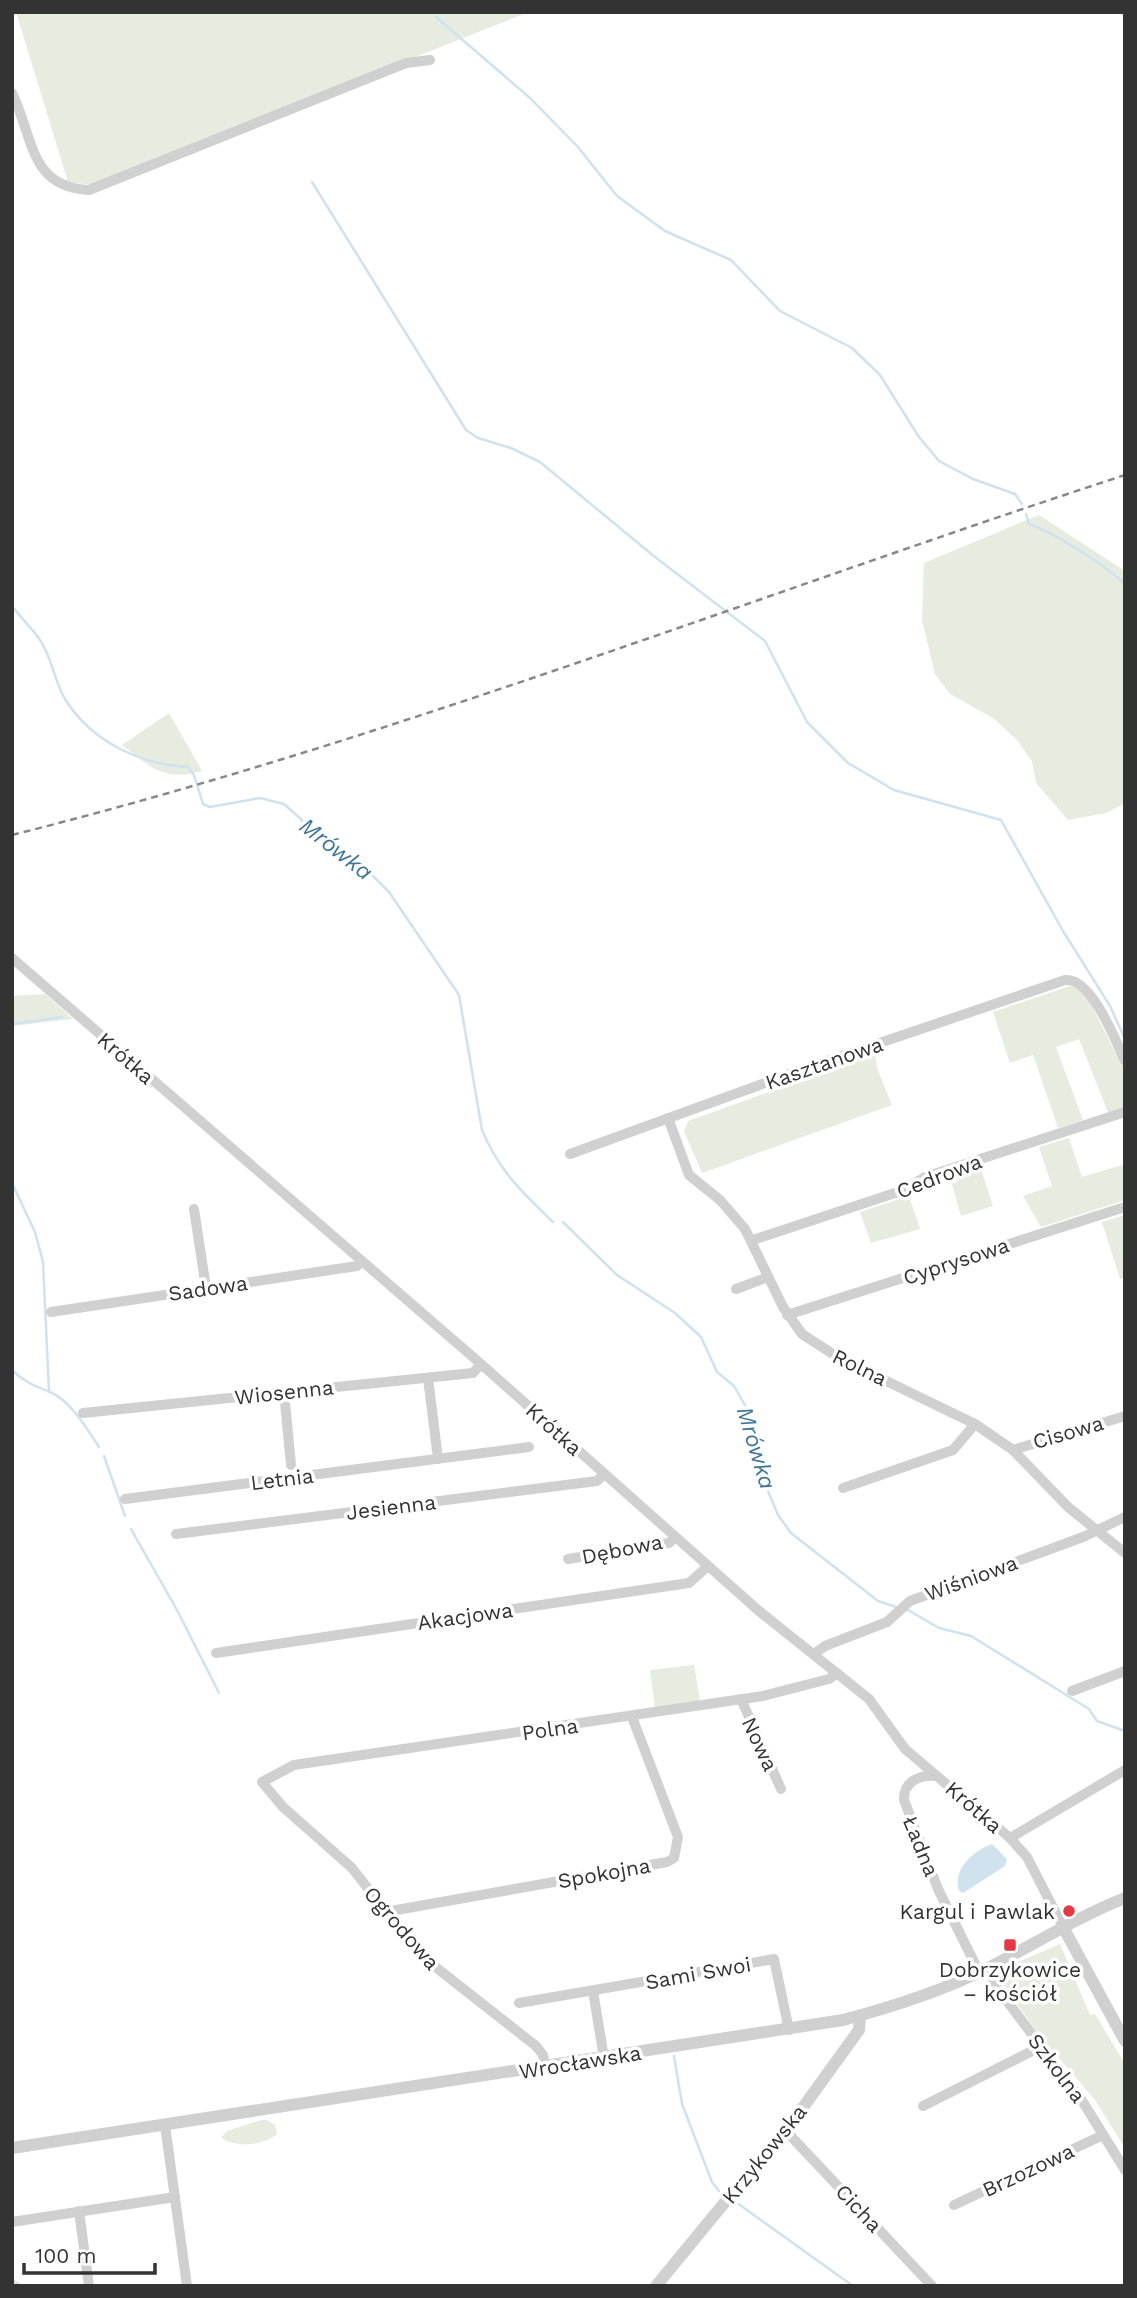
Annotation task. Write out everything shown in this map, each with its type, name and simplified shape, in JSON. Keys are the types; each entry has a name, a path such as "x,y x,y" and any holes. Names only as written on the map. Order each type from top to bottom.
{"street":[{"path":"12,93 36,156 49,178 65,188 89,190 406,64 430,60"},
{"name":"Krótka","path":"12,958 481,1364 708,1566 877,1706 905,1749 1010,1838 1032,1864 1063,1927"},
{"name":"Kasztanowa","path":"570,1154 1065,980 1079,982 1087,989 1125,1060"},
{"name":"Cedrowa","path":"753,1240 904,1190 925,1177 1125,1112"},
{"name":"Rolna","path":"668,1118 689,1175 720,1200 753,1240 787,1315 802,1334 820,1348 975,1424 1013,1450 1068,1507 1125,1553"},
{"name":"Cyprysowa","path":"787,1315 1125,1207"},
{"path":"194,1209 206,1288"},
{"name":"Sadowa","path":"51,1312 357,1266 362,1261"},
{"path":"736,1289 768,1277"},
{"name":"Wiosenna","path":"83,1413 473,1373 481,1364"},
{"path":"428,1378 438,1460"},
{"path":"284,1392 291,1465"},
{"name":"Cisowa","path":"1013,1450 1125,1416"},
{"path":"843,1488 953,1450 975,1424"},
{"name":"Letnia","path":"125,1499 529,1447"},
{"name":"Jesienna","path":"176,1534 597,1481 604,1474"},
{"name":"Wiśniowa","path":"814,1654 825,1646 887,1622 910,1601 1125,1517"},
{"name":"Dębowa","path":"568,1559 669,1544 675,1537"},
{"name":"Akacjowa","path":"216,1653 689,1583 708,1566"},
{"path":"1072,1691 1125,1671"},
{"name":"Polna","path":"262,1782 294,1765 741,1699 801,1687 829,1679 838,1673"},
{"name":"Nowa","path":"741,1699 781,1789"},
{"name":"Spokojna","path":"385,1912 667,1862 674,1858 679,1849 678,1837 632,1717"},
{"name":"Ładna","path":"920,1762 915,1779 905,1789 905,1807 946,1908 983,1970"},
{"path":"1010,1838 1125,1770"},
{"path":"915,1779 926,1775 937,1776"},
{"name":"Ogrodowa","path":"262,1782 283,1807 352,1868 385,1912 439,1973 476,1996 536,2046 543,2055 545,2067"},
{"name":"Wrocławska","path":"12,2148 789,2030 860,2016 983,1970 1063,1927 1125,1898"},
{"path":"1063,1927 1125,2041"},
{"name":"Sami Swoi","path":"519,2003 774,1959 789,2030"},
{"name":"Szkolna","path":"983,1970 1081,2099 1125,2169"},
{"path":"593,1991 604,2058"},
{"name":"Krzykowska","path":"656,2286 785,2130 859,2030 860,2016"},
{"path":"923,2106 1041,2047"},
{"path":"165,2125 187,2286"},
{"name":"Cicha","path":"785,2130 932,2286"},
{"name":"Brzozowa","path":"954,2205 1103,2135"},
{"path":"12,2222 175,2197"},
{"path":"79,2211 89,2286"}],"shaded area":[{"path":"16,12 529,12 92,185 68,182"},
{"path":"1039,515 1125,571 1125,803 1106,813 1068,820 1036,783 1032,761 1017,740 993,718 950,694 935,674 922,620 924,563"},
{"path":"169,713 202,771 177,775 167,773 150,766 122,745"},
{"path":"1070,986 1084,991 1125,1071 1125,1110 1110,1114 1108,1112 1079,1039 1056,1047 1083,1120 1058,1128 1033,1055 1010,1063 993,1012"},
{"path":"45,994 73,1019 12,1026 12,996"},
{"path":"875,1054 877,1068 892,1105 702,1173 684,1131 688,1121"},
{"path":"1069,1138 1082,1177 1125,1164 1125,1200 1041,1227 1023,1196 1052,1186 1039,1147"},
{"path":"980,1166 993,1206 961,1216 952,1184 959,1181 957,1174"},
{"path":"909,1196 920,1229 871,1243 860,1212"},
{"path":"1125,1215 1125,1277 1120,1279 1102,1222"},
{"path":"694,1665 700,1701 655,1708 650,1670"},
{"path":"1060,1944 1090,2015 1095,2014 1125,2064 1125,2148 1095,2100 1041,2037 1002,1984 1009,1966"},
{"path":"261,2120 275,2125 277,2134 264,2141 249,2144 221,2138 227,2131"}],"water":[{"path":"992,1844 1007,1859 1005,1866 963,1893 959,1891 961,1868 971,1856"}],"waterway":[{"path":"436,17 530,98 578,147 617,196 665,231 731,260 780,311 852,348 880,375 919,437 939,461 973,479 1015,494 1022,504"},
{"path":"312,182 466,430 478,438 511,448 540,462 655,557 765,641 807,722 848,763 894,790 1001,820 1063,931 1110,1006 1125,1039"},
{"path":"1026,514 1029,524 1079,550 1125,584"},
{"name":"Mrówka","path":"12,606 44,647 65,699 76,714 103,739 135,756 188,767 194,775 203,804 210,807 260,798 284,804 301,819 310,834 366,869 389,892 459,995 482,1130 512,1180 553,1222"},
{"path":"12,1024 62,1017"},
{"path":"12,1183 35,1232 43,1262 49,1392"},
{"name":"Mrówka","path":"563,1222 617,1275 675,1313 701,1337 717,1372 734,1386 746,1407 760,1472 778,1515 791,1533 878,1601 896,1607"},
{"path":"12,1370 25,1381 65,1402 99,1447"},
{"path":"104,1456 125,1516"},
{"path":"131,1529 177,1610 219,1693"},
{"name":"Mrówka","path":"908,1610 939,1628 971,1636 1089,1709 1097,1721 1125,1731"},
{"path":"674,2056 682,2104 712,2182 719,2191"},
{"path":"737,2203 853,2286"},
{"path":"12,2280 21,2286"}],"railway":[{"path":"12,835 294,756 572,665 1125,475"}],"place":[{"name":"Kargul i Pawlak","path":"1069,1911"},
{"name":"Dobrzykowice – kościół","path":"1010,1945"}]}
